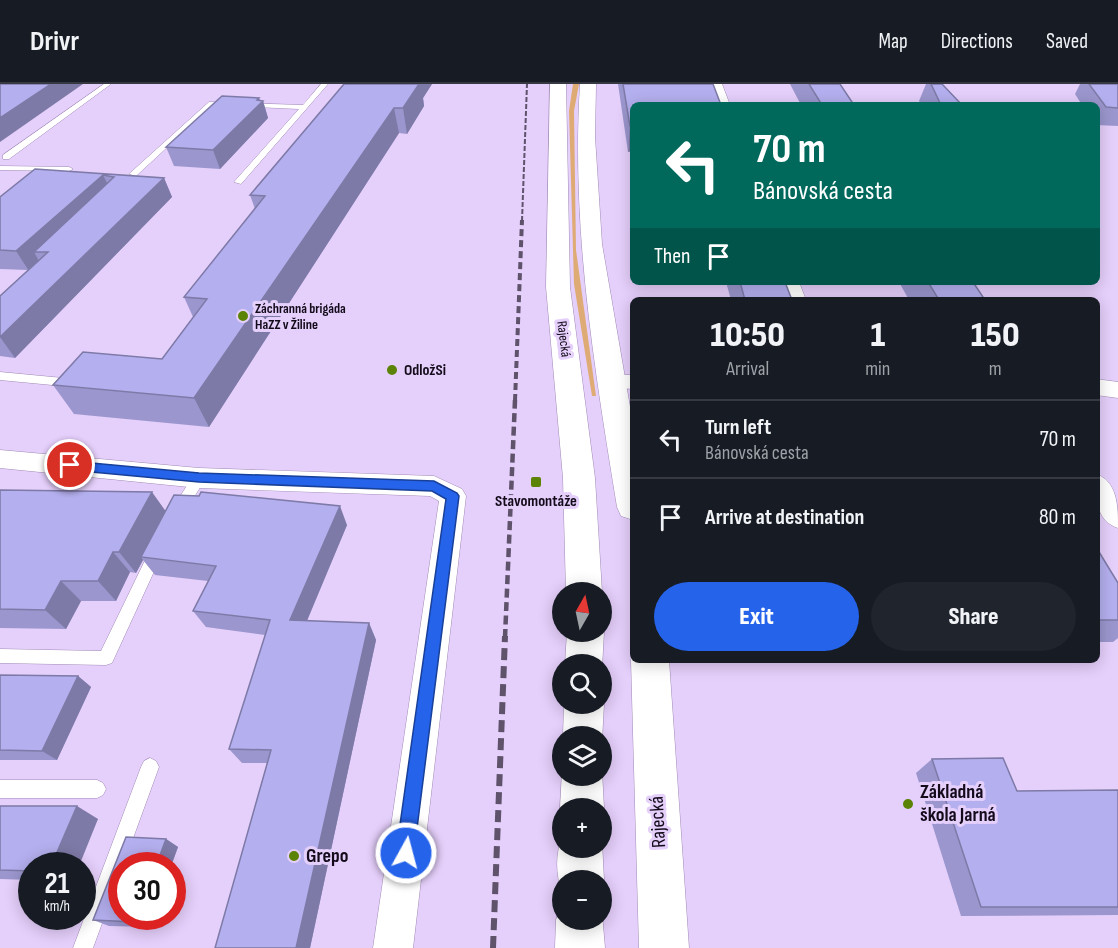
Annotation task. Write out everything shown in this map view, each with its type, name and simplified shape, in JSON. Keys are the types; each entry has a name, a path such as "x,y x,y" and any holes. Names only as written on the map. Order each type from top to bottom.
{"main road":[{"name":"Rajecká","path":"558,84 558,287 579,477 584,582"},
{"path":"588,84 584,135 594,281 622,382 630,473"},
{"name":"Rajecká","path":"650,663 663,948"},
{"path":"580,930 580,948"}],"street":[{"path":"715,84 722,102"},
{"path":"1100,388 1118,390"},
{"path":"0,459 199,478 434,486 453,496 393,948"},
{"path":"1100,490 1118,518"}],"lane":[{"path":"6,158 108,84"},
{"path":"238,182 325,84"},
{"path":"133,174 211,103 304,107"},
{"path":"0,168 38,171 69,170"},
{"path":"30,178 38,171"},
{"path":"0,376 63,382"},
{"path":"0,656 106,658 168,528 199,478"},
{"path":"83,948 150,767"},
{"path":"0,789 97,789"}],"shaded area":[{"path":"573,84 579,84 574,111 576,250 596,396 592,396 574,284 569,111"}],"building":[{"path":"0,84 51,84 0,118"},
{"path":"344,84 419,84 403,108 394,108 194,398 53,385 83,352 162,359 207,299 184,297 265,196 250,195"},
{"path":"623,84 713,84 720,102 630,102 630,126"},
{"path":"809,84 840,84 852,102 820,102"},
{"path":"931,84 942,84 959,102 940,102"},
{"path":"1089,84 1118,84 1118,108 1106,107"},
{"path":"222,96 259,98 257,100 263,101 213,150 166,147"},
{"path":"35,169 164,178 0,337 0,296 48,252 34,252 114,177 103,175 16,251 0,250 0,197"},
{"path":"741,285 786,285 791,297 744,297"},
{"path":"930,285 975,285 983,297 937,297"},
{"path":"0,490 152,492 119,552 113,552 98,581 61,581 45,610 0,609"},
{"path":"201,492 340,506 290,620 369,623 296,948 215,948 271,750 229,749 270,620 193,611 216,566 141,557 174,495 199,496"},
{"path":"1100,554 1118,583 1118,620 1100,620"},
{"path":"0,675 78,676 42,751 0,750"},
{"path":"1003,758 1017,791 1118,790 1118,907 981,907 932,759"},
{"path":"0,806 77,806 57,852 18,852 18,871 0,870"},
{"path":"126,837 166,839 161,852 120,852"},
{"path":"108,882 108,921 96,920 96,912"}],"railway":[{"path":"522,221 527,84"},
{"path":"515,401 522,220"},
{"path":"505,638 515,400"},
{"path":"493,948 505,636"}],"place":[{"name":"Záchranná brigáda HaZZ v Žiline","path":"243,316"},
{"name":"OdložSi","path":"392,370"},
{"name":"Stavomontáže","path":"536,482"},
{"name":"Základná škola Jarná","path":"908,804"},
{"name":"Grepo","path":"294,856"}],"route":[{"path":"70,465 199,478 434,486 453,496 406,853"}]}
